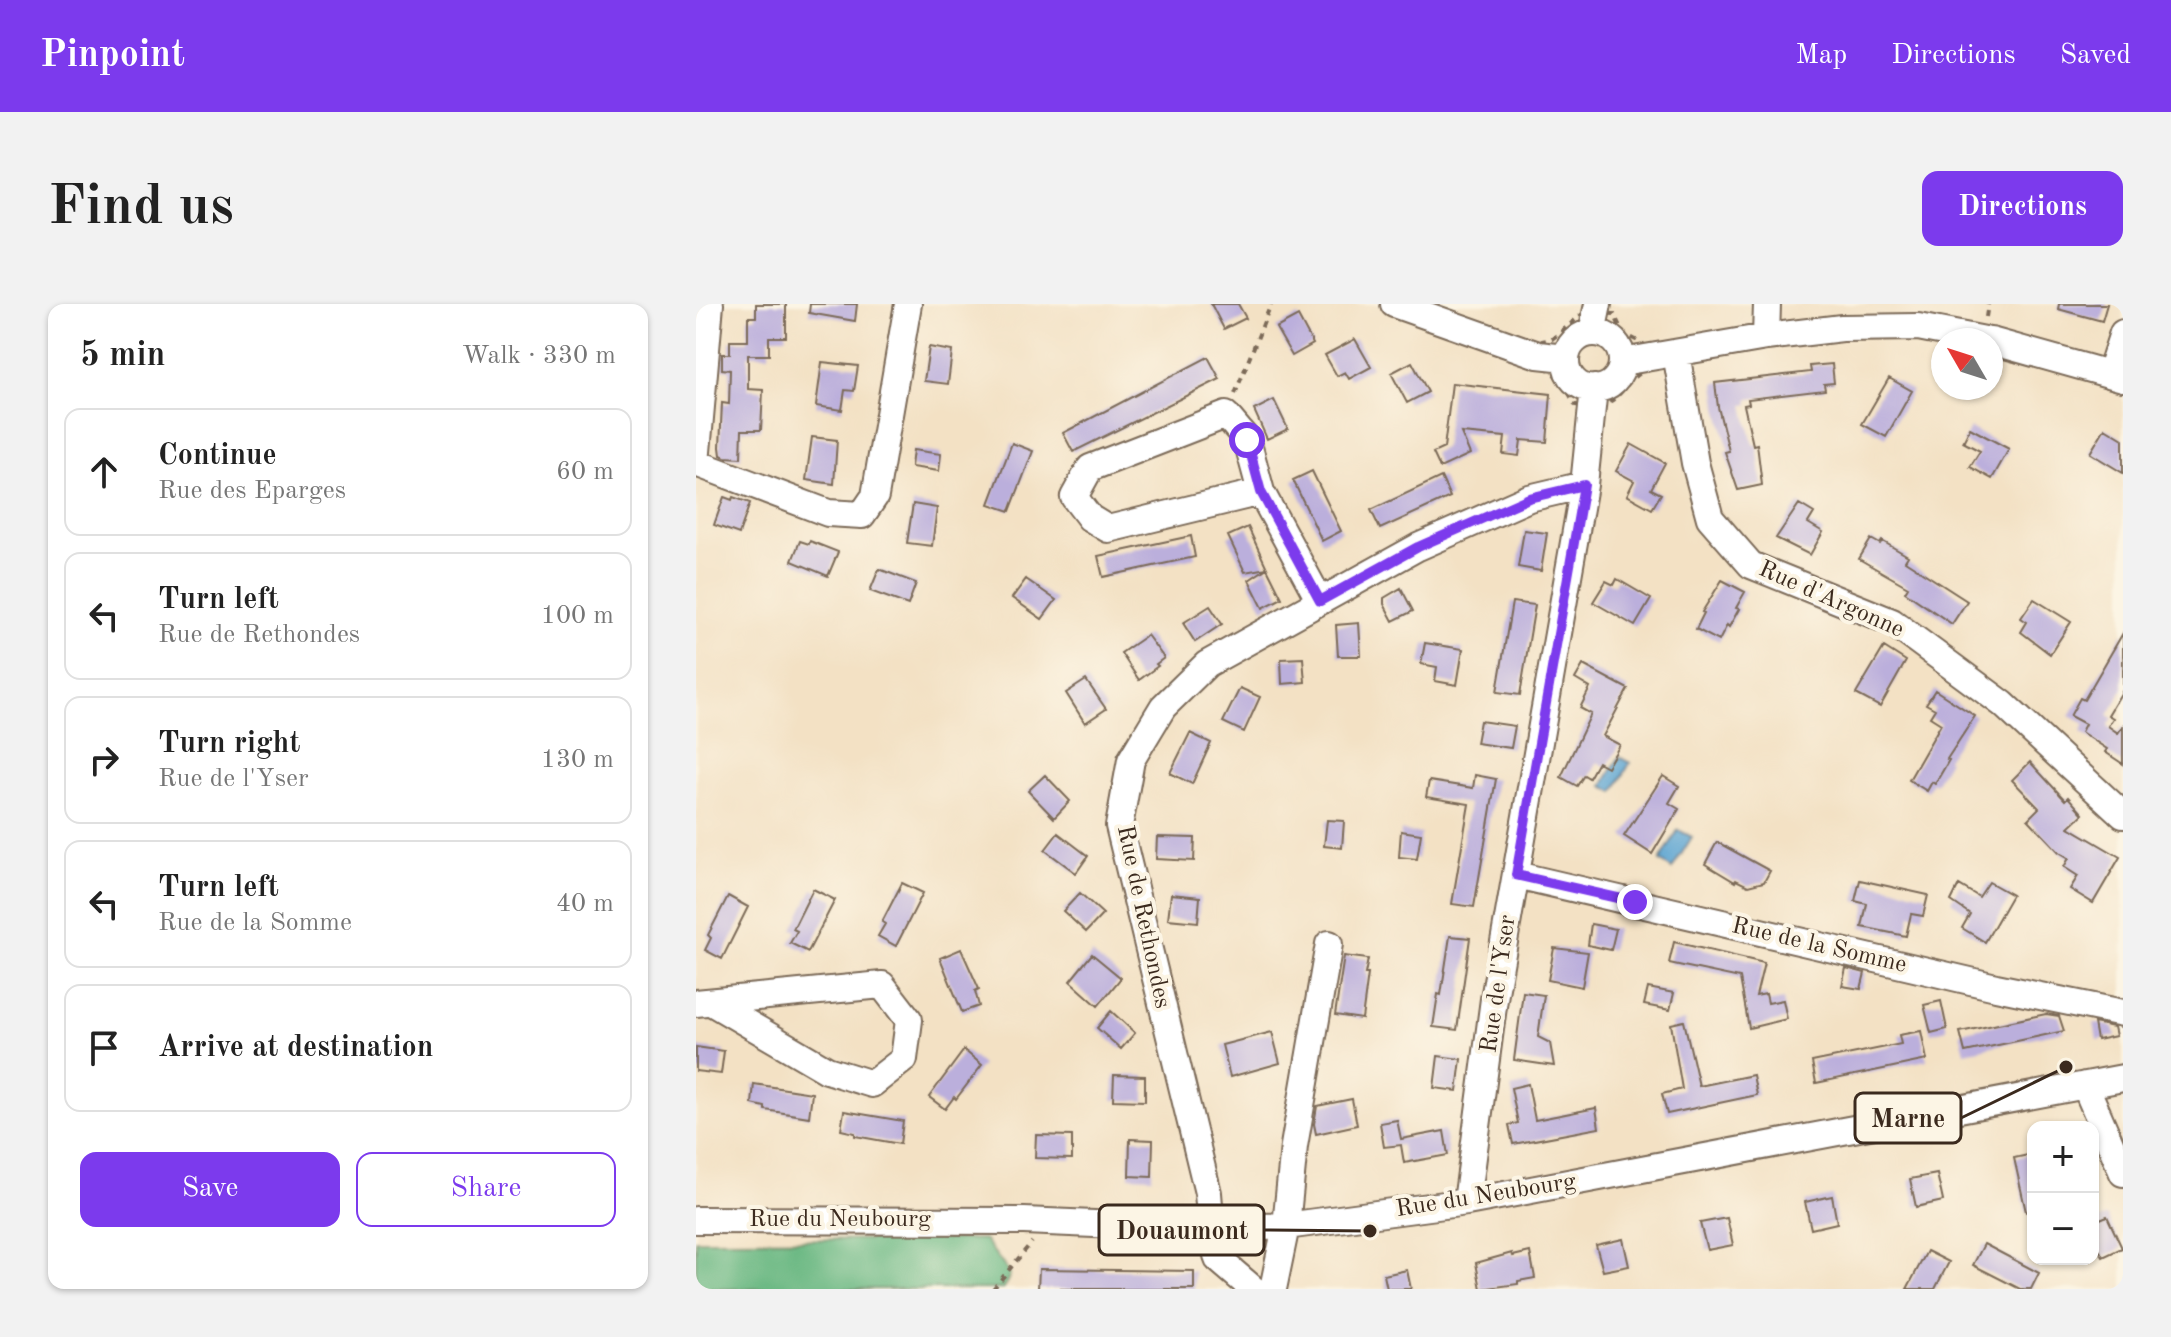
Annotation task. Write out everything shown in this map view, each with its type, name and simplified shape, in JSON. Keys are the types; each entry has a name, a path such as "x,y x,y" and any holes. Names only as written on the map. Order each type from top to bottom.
{"street":[{"path":"710,304 696,463 828,513 862,515 875,496 908,304"},
{"path":"1394,304 1538,355 1566,358"},
{"path":"1592,333 1598,304"},
{"path":"1766,337 1767,304"},
{"path":"1622,362 1766,337 1918,316 1952,328"},
{"path":"1592,333 1610,338 1621,353 1622,362 1615,379 1608,385 1594,388 1575,381 1569,374 1566,358 1575,340 1592,333"},
{"path":"2003,344 2117,376 2123,333"},
{"name":"Rue d'Argonne","path":"1676,353 1695,463 1710,518 1751,565 1892,622 2003,704 2123,815"},
{"name":"Rue de l'Yser","path":"1467,1202 1494,999 1584,485 1594,388"},
{"path":"1261,492 1108,529 1090,518 1074,497 1090,468 1226,415 1247,440 1261,492 1320,601"},
{"name":"Rue de Rethondes","path":"1253,1289 1218,1259 1211,1229 1208,1193 1119,826 1131,760 1163,707 1207,664 1418,547 1529,498 1584,485"},
{"name":"Rue de la Somme","path":"1516,875 1996,987 2123,1013"},
{"path":"1273,1289 1286,1226 1294,1146 1329,944"},
{"path":"882,985 909,1020 904,1059 872,1084 827,1070 704,1003 882,985"},
{"name":"Rue du Neubourg","path":"696,1220 1049,1222 1211,1229 1286,1226 1467,1202 2123,1078"},
{"path":"2085,1085 2123,1173"}],"path":[{"path":"1226,415 1271,304"},
{"path":"993,1289 1049,1222"}],"green space":[{"path":"984,1239 1010,1274 1004,1289 696,1289 696,1240"}],"water":[{"path":"1619,757 1630,763 1614,792 1603,786"},
{"path":"1678,830 1692,837 1672,869 1660,861"}],"building":[{"path":"756,304 786,304 786,337 769,337 769,355 748,355 748,389 763,390 761,430 742,430 741,458 725,457 721,455 720,447 722,403 729,404 730,370 722,369 722,354 730,354 730,341 748,341 748,317 756,317"},
{"path":"810,304 857,304 855,321 809,313"},
{"path":"1211,304 1238,304 1246,318 1224,329"},
{"path":"2059,304 2107,304 2102,321 2058,309"},
{"path":"1298,316 1313,344 1292,356 1276,328"},
{"path":"1355,339 1371,367 1349,379 1345,372 1337,376 1325,355"},
{"path":"929,347 952,351 948,384 924,381"},
{"path":"1208,357 1220,379 1073,452 1063,433"},
{"path":"822,362 858,366 854,391 845,390 842,410 816,406"},
{"path":"1412,362 1428,392 1407,403 1391,373"},
{"path":"1832,364 1834,383 1824,384 1825,390 1748,399 1749,404 1744,405 1753,445 1757,444 1762,485 1738,490 1725,452 1729,451 1715,383 1811,372 1810,366"},
{"path":"1889,378 1912,391 1886,437 1862,424"},
{"path":"1452,383 1551,394 1547,442 1521,440 1519,456 1503,454 1505,437 1461,433 1470,454 1440,468 1433,453 1444,448"},
{"path":"1274,400 1288,429 1267,439 1254,410"},
{"path":"1970,428 2009,449 1992,479 1970,467 1980,451 1963,442"},
{"path":"2105,428 2123,439 2123,473 2090,453"},
{"path":"812,437 837,440 834,484 806,480"},
{"path":"1012,443 1033,451 1010,511 989,504"},
{"path":"1631,444 1665,463 1651,489 1661,494 1652,509 1627,495 1634,481 1616,471"},
{"path":"913,450 941,454 939,471 911,467"},
{"path":"1312,471 1341,531 1322,541 1293,480"},
{"path":"1441,477 1450,497 1380,529 1371,510"},
{"path":"724,497 750,503 739,534 714,525"},
{"path":"913,504 937,508 932,546 907,543"},
{"path":"1799,504 1814,513 1808,523 1823,532 1810,555 1776,538"},
{"path":"1248,527 1267,568 1245,572 1228,536"},
{"path":"1524,530 1547,533 1541,571 1518,567"},
{"path":"1191,536 1195,557 1103,577 1098,556"},
{"path":"1871,539 1880,544 1882,541 1908,556 1905,561 1967,601 1952,624 1905,592 1908,587 1859,559"},
{"path":"800,541 809,544 810,541 838,552 828,576 792,561"},
{"path":"1267,568 1282,598 1263,608 1249,580"},
{"path":"879,569 916,583 908,605 870,591"},
{"path":"1026,579 1056,600 1042,619 1012,598"},
{"path":"1617,579 1651,599 1635,626 1593,602 1606,581 1614,585"},
{"path":"1722,580 1745,592 1736,608 1739,609 1719,641 1696,629 1702,612"},
{"path":"1401,588 1413,611 1393,621 1384,598"},
{"path":"2034,599 2071,622 2050,654 2021,632 2027,622 2021,618"},
{"path":"1512,602 1535,605 1520,695 1497,692"},
{"path":"1210,606 1222,624 1195,642 1183,623"},
{"path":"1359,623 1361,656 1338,656 1336,625"},
{"path":"2123,633 2123,690 2108,715 2113,718 2108,726 2118,733 2123,726 2123,764 2081,732 2085,724 2070,716 2080,698 2084,700"},
{"path":"1147,635 1164,658 1139,680 1121,653"},
{"path":"1425,643 1463,649 1457,685 1435,681 1437,667 1421,664"},
{"path":"1884,647 1906,661 1880,707 1856,694"},
{"path":"1303,658 1305,682 1282,684 1281,659"},
{"path":"1583,665 1628,689 1603,736 1620,745 1607,767 1598,762 1589,778 1584,775 1577,786 1561,777 1591,714 1580,708 1590,688 1575,679"},
{"path":"1086,680 1106,709 1085,723 1066,693"},
{"path":"1240,688 1260,697 1244,732 1223,722"},
{"path":"1935,690 1975,716 1935,784 1932,782 1927,791 1909,780 1941,724 1930,717 1935,709 1926,704"},
{"path":"1480,721 1515,726 1511,748 1476,743"},
{"path":"1190,733 1211,743 1192,784 1170,773"},
{"path":"2030,762 2065,800 2068,797 2083,814 2069,827 2120,857 2093,903 2070,889 2078,876 2064,867 2069,858 2059,852 2028,819 2039,808 2012,780"},
{"path":"1045,775 1070,801 1054,818 1028,791"},
{"path":"1475,775 1496,779 1474,907 1452,904 1469,804 1426,797 1429,781 1473,788"},
{"path":"1663,776 1679,786 1669,803 1679,809 1652,854 1624,836"},
{"path":"1327,820 1344,821 1342,848 1324,846"},
{"path":"1401,831 1421,834 1417,859 1399,857"},
{"path":"1058,833 1088,856 1076,873 1045,850"},
{"path":"1157,837 1195,838 1194,861 1156,859"},
{"path":"1717,842 1770,871 1764,882 1748,886 1705,864"},
{"path":"1860,880 1928,895 1923,916 1911,914 1906,936 1862,927 1867,904 1855,901"},
{"path":"1989,882 2012,895 1985,942 1962,928 1970,914 1951,901 1959,885 1979,897"},
{"path":"902,883 923,893 896,946 878,936"},
{"path":"813,889 835,900 808,952 790,943 797,931 793,929"},
{"path":"1080,893 1103,914 1086,932 1063,911"},
{"path":"1171,894 1200,897 1198,922 1168,919"},
{"path":"728,896 748,907 722,959 705,950 711,938 708,935"},
{"path":"1591,924 1616,929 1611,950 1588,945"},
{"path":"1450,936 1470,938 1457,1030 1433,1027"},
{"path":"1674,942 1764,963 1756,996 1766,994 1768,1003 1783,1000 1787,1019 1749,1028 1740,978 1669,963"},
{"path":"1554,948 1588,952 1582,987 1548,980"},
{"path":"961,949 979,989 975,991 979,1006 962,1012 940,958"},
{"path":"1092,954 1121,978 1098,1006 1070,981"},
{"path":"1344,956 1368,959 1362,1019 1335,1015"},
{"path":"1846,968 1865,973 1861,989 1842,986"},
{"path":"1648,988 1674,993 1670,1010 1644,1005"},
{"path":"1523,992 1544,995 1538,1037 1550,1043 1554,1066 1514,1060"},
{"path":"1941,1001 1947,1029 1931,1033 1924,1005"},
{"path":"1111,1011 1135,1033 1121,1049 1097,1028"},
{"path":"2046,1014 2059,1016 2064,1031 1965,1052 1960,1032"},
{"path":"1684,1021 1699,1086 1753,1075 1757,1095 1667,1114 1662,1094 1682,1089 1671,1024"},
{"path":"2094,1023 2114,1027 2116,1036 2097,1040"},
{"path":"1921,1031 1927,1060 1816,1083 1812,1062 1901,1044 1899,1035"},
{"path":"1272,1032 1280,1063 1230,1077 1222,1045"},
{"path":"696,1047 724,1051 721,1074 696,1071"},
{"path":"964,1050 982,1065 945,1109 929,1097"},
{"path":"1438,1056 1461,1059 1457,1091 1434,1088"},
{"path":"1114,1075 1145,1076 1145,1101 1113,1100"},
{"path":"754,1084 812,1093 809,1117 765,1110 765,1107 752,1104"},
{"path":"1528,1084 1535,1120 1596,1108 1599,1128 1513,1144 1509,1125 1518,1123 1511,1088"},
{"path":"1352,1099 1357,1125 1316,1134 1317,1106"},
{"path":"844,1111 903,1121 900,1144 855,1136 855,1133 841,1130"},
{"path":"1397,1120 1401,1139 1444,1131 1448,1155 1404,1163 1401,1145 1384,1147 1380,1123"},
{"path":"1036,1135 1072,1136 1072,1159 1035,1158"},
{"path":"1130,1139 1153,1140 1152,1177 1129,1176"},
{"path":"2027,1155 2027,1212 2026,1212 2014,1158"},
{"path":"1937,1174 1943,1201 1916,1207 1910,1179"},
{"path":"1832,1196 1837,1223 1811,1229 1805,1202"},
{"path":"2107,1216 2122,1248 2103,1257 2099,1249 2099,1219"},
{"path":"1727,1218 1733,1245 1707,1250 1700,1223"},
{"path":"1623,1239 1629,1266 1603,1271 1596,1245"},
{"path":"1984,1244 2039,1273 2031,1289 2020,1289 1973,1265"},
{"path":"1927,1251 1949,1262 1935,1289 1907,1289"},
{"path":"1530,1252 1535,1278 1518,1281 1518,1284 1481,1289 1476,1263 1512,1253 1513,1256"},
{"path":"1039,1269 1194,1271 1194,1289 1038,1289"},
{"path":"1407,1270 1411,1289 1387,1289 1384,1275"}],"place":[{"name":"Marne","path":"2066,1067"},
{"name":"Douaumont","path":"1370,1231"}],"route":[{"path":"1247,440 1261,492 1320,601 1418,547 1529,498 1584,485 1516,875 1635,902"}]}
